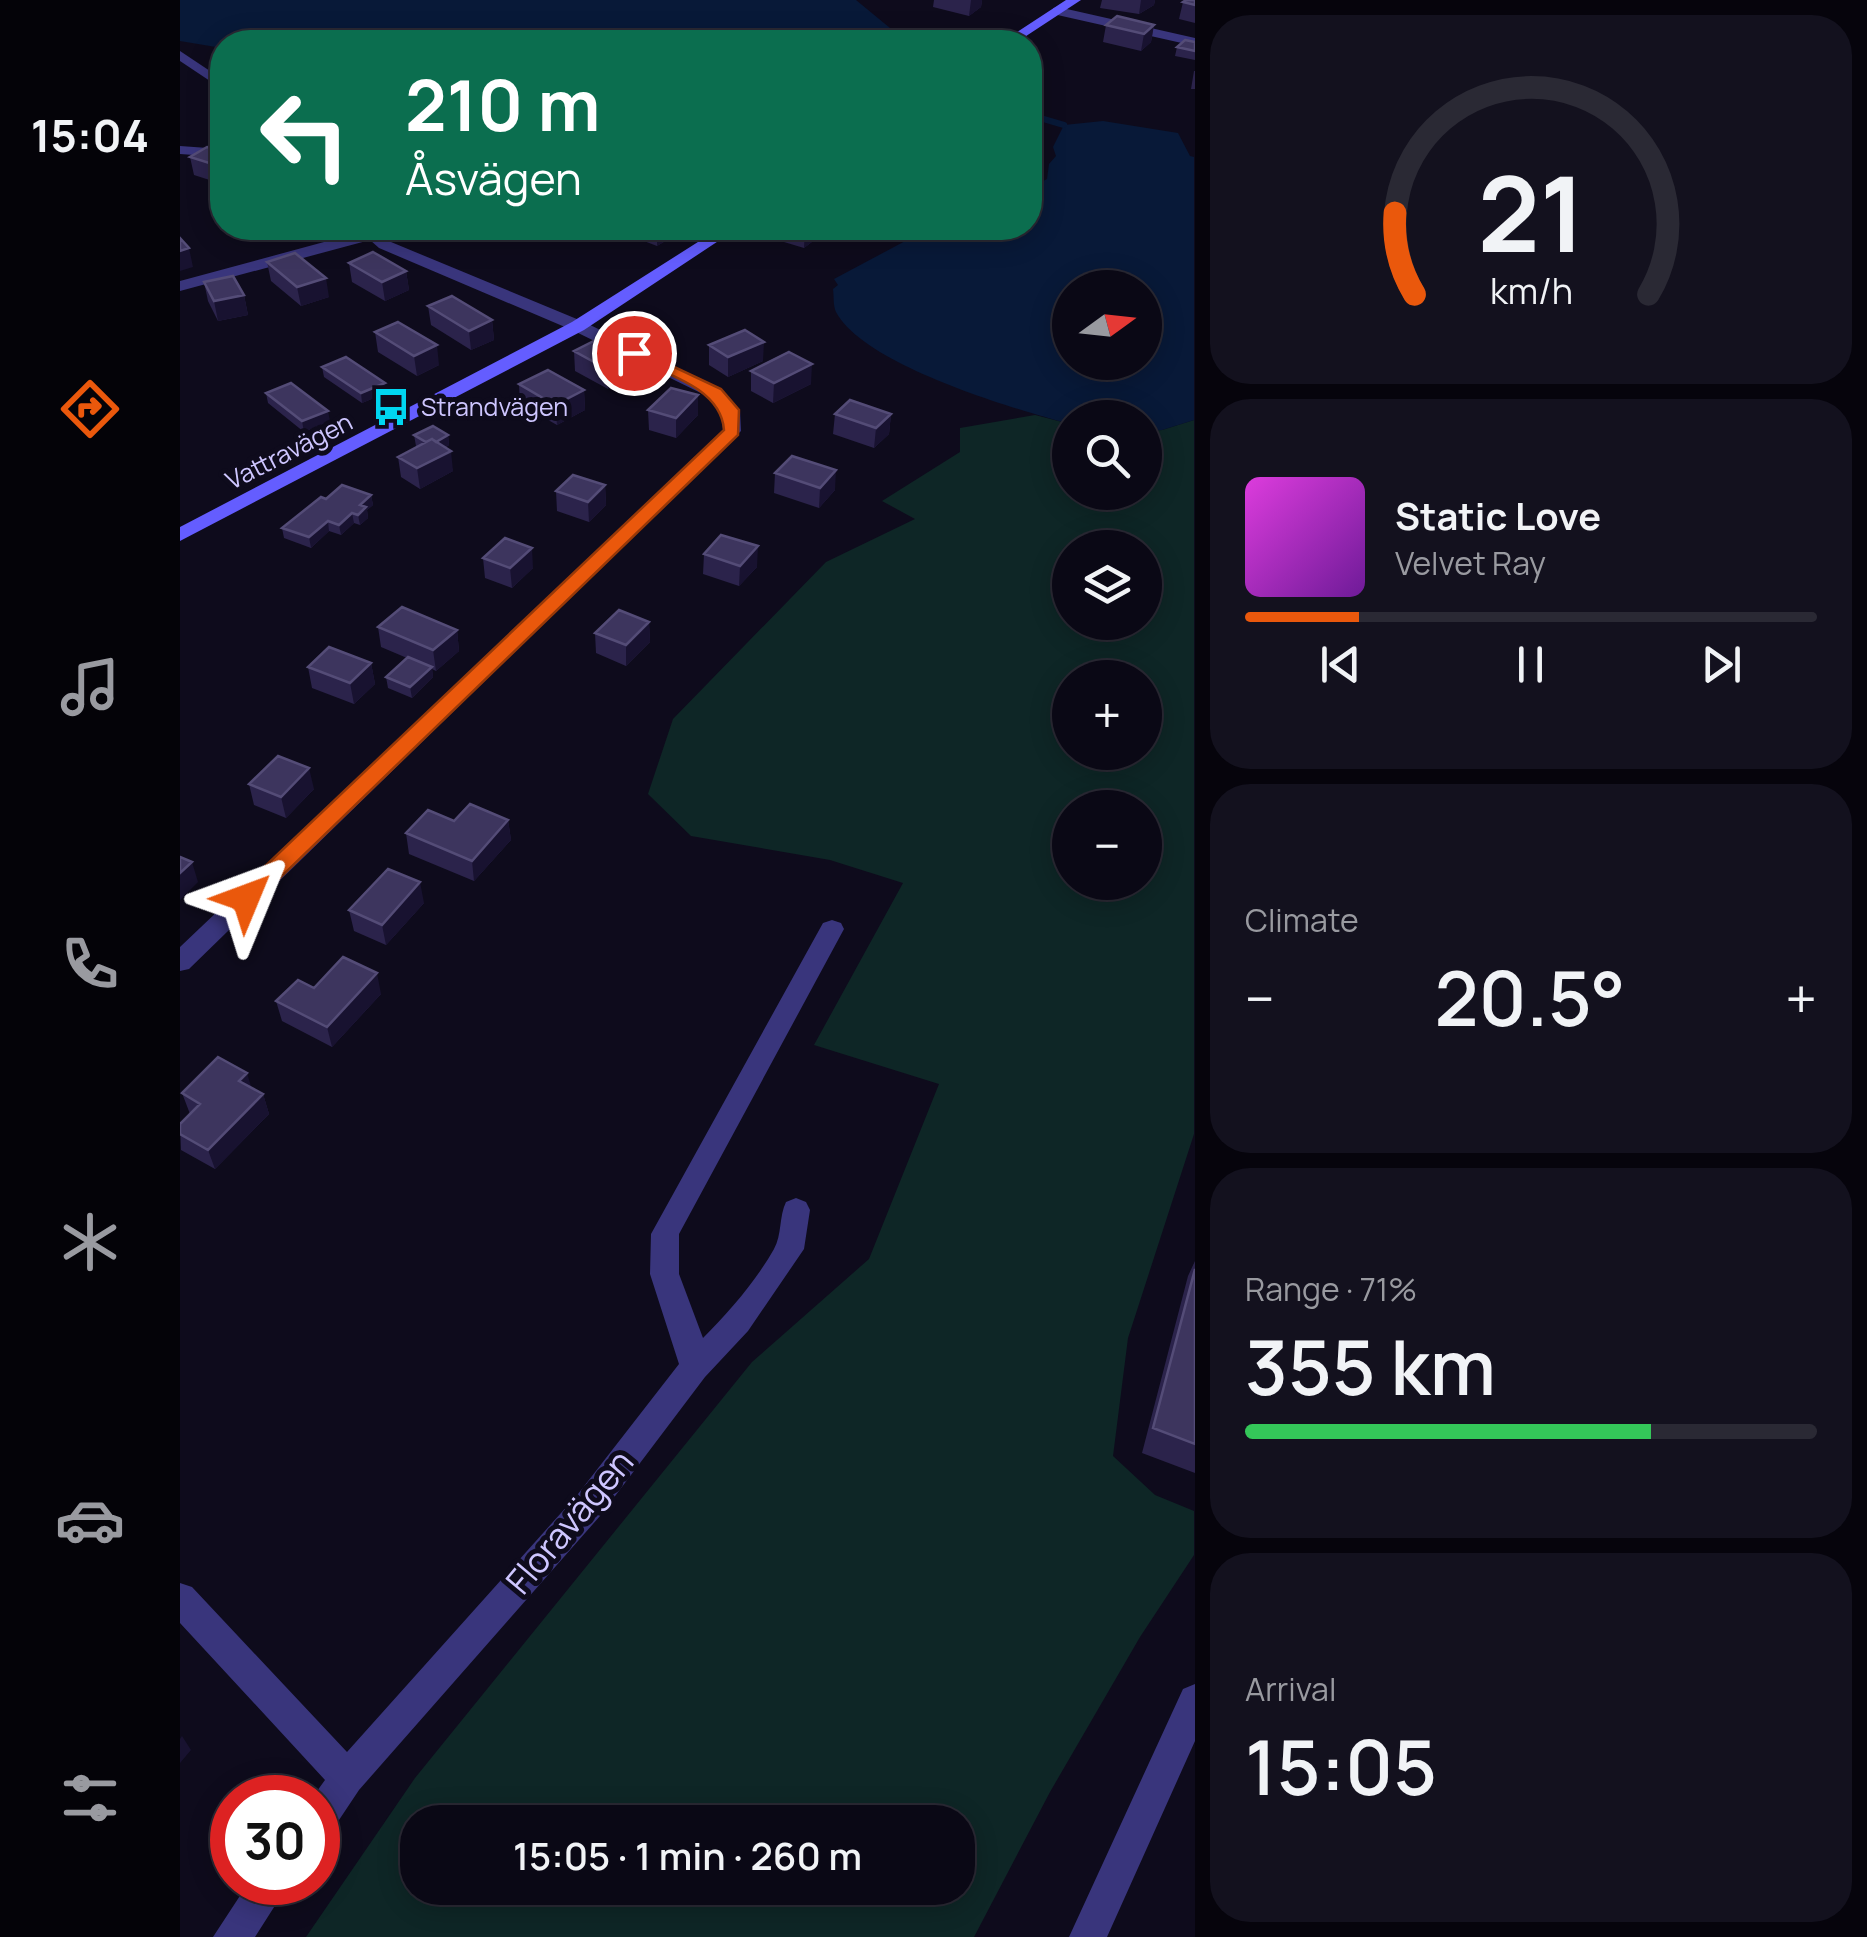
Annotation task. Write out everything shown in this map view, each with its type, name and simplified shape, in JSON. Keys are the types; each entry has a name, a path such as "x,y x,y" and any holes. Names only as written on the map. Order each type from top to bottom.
{"street":[{"path":"1028,30 1075,0"},
{"path":"1058,11 1194,42"},
{"path":"180,55 210,76"},
{"path":"180,150 210,152"},
{"path":"180,286 338,240"},
{"path":"180,962 732,431 730,410 715,393 578,326 422,262 379,240"},
{"name":"Vattravägen","path":"180,535 578,326 711,240"},
{"path":"694,1367 692,1339 666,1282 663,1242 675,1212 832,929"},
{"name":"Floravägen","path":"340,1788 589,1505 694,1367 738,1322 790,1249 796,1210"},
{"path":"180,1599 347,1778"},
{"path":"1088,1937 1194,1701"},
{"path":"232,1937 255,1905"}],"green space":[{"path":"1035,415 1052,419 1052,510 1162,510 1162,430 1194,420 1194,1134 1128,1338 1113,1456 1155,1495 1194,1511 1194,1555 1140,1637 1050,1792 974,1937 306,1937 328,1905 340,1905 340,1887 415,1778 752,1362 869,1259 939,1084 814,1045 903,883 830,860 691,836 648,794 673,719 826,562 915,519 882,501 960,452 960,428"}],"water":[{"path":"180,0 856,0 892,30 210,30 210,46 180,41"},
{"path":"1103,121 1178,133 1194,157 1194,420 1162,430 1162,400 1052,400 1052,419 1014,408 943,382 876,350 836,312 833,289 838,285 834,279 907,240 1042,240 1042,182 1047,179 1049,164 1056,156 1053,147 1064,125"}],"building":[{"path":"1117,16 1154,25 1144,34 1106,25"},
{"path":"1185,40 1195,42 1195,51 1177,47"},
{"path":"207,147 210,148 210,163 190,157"},
{"path":"373,252 406,271 382,282 349,263"},
{"path":"295,253 326,278 297,287 267,262"},
{"path":"233,276 244,295 214,301 204,282"},
{"path":"452,296 492,320 469,331 428,306"},
{"path":"398,322 437,345 414,356 375,332"},
{"path":"745,330 764,342 728,357 709,345"},
{"path":"596,340 629,358 607,369 574,351"},
{"path":"789,352 812,364 774,383 751,371"},
{"path":"346,357 385,383 361,393 322,367"},
{"path":"548,370 584,390 555,405 519,384"},
{"path":"291,383 328,411 302,421 266,393"},
{"path":"671,388 698,395 676,418 648,410"},
{"path":"850,400 891,414 876,428 835,414"},
{"path":"433,426 448,435 436,442 426,442 414,435"},
{"path":"432,439 451,451 417,468 398,457"},
{"path":"792,456 836,470 820,488 775,473"},
{"path":"573,475 605,485 588,502 556,491"},
{"path":"342,485 371,495 360,505 366,507 358,515 352,513 339,525 328,521 309,537 282,528 321,497 326,499"},
{"path":"721,535 758,546 740,566 704,554"},
{"path":"505,538 532,548 510,568 483,558"},
{"path":"402,607 457,630 433,650 378,627"},
{"path":"619,610 649,622 626,645 595,633"},
{"path":"329,647 371,663 350,683 308,667"},
{"path":"408,657 432,667 410,687 386,677"},
{"path":"278,756 309,768 281,797 249,784"},
{"path":"470,804 508,820 472,861 406,833 428,810 454,821"},
{"path":"180,857 192,862 180,873"},
{"path":"388,869 420,882 382,925 349,910"},
{"path":"343,957 377,973 327,1027 276,1001 298,980 314,988"},
{"path":"218,1057 247,1073 239,1081 263,1094 208,1150 180,1134 180,1124 200,1104 182,1093"},
{"path":"1195,1269 1195,1444 1153,1428"}],"waterway":[{"path":"1042,119 1064,125"}],"place":[{"name":"Strandvägen","path":"391,407"}],"route":[{"path":"246,898 732,431 730,410 715,393 634,353"}]}
